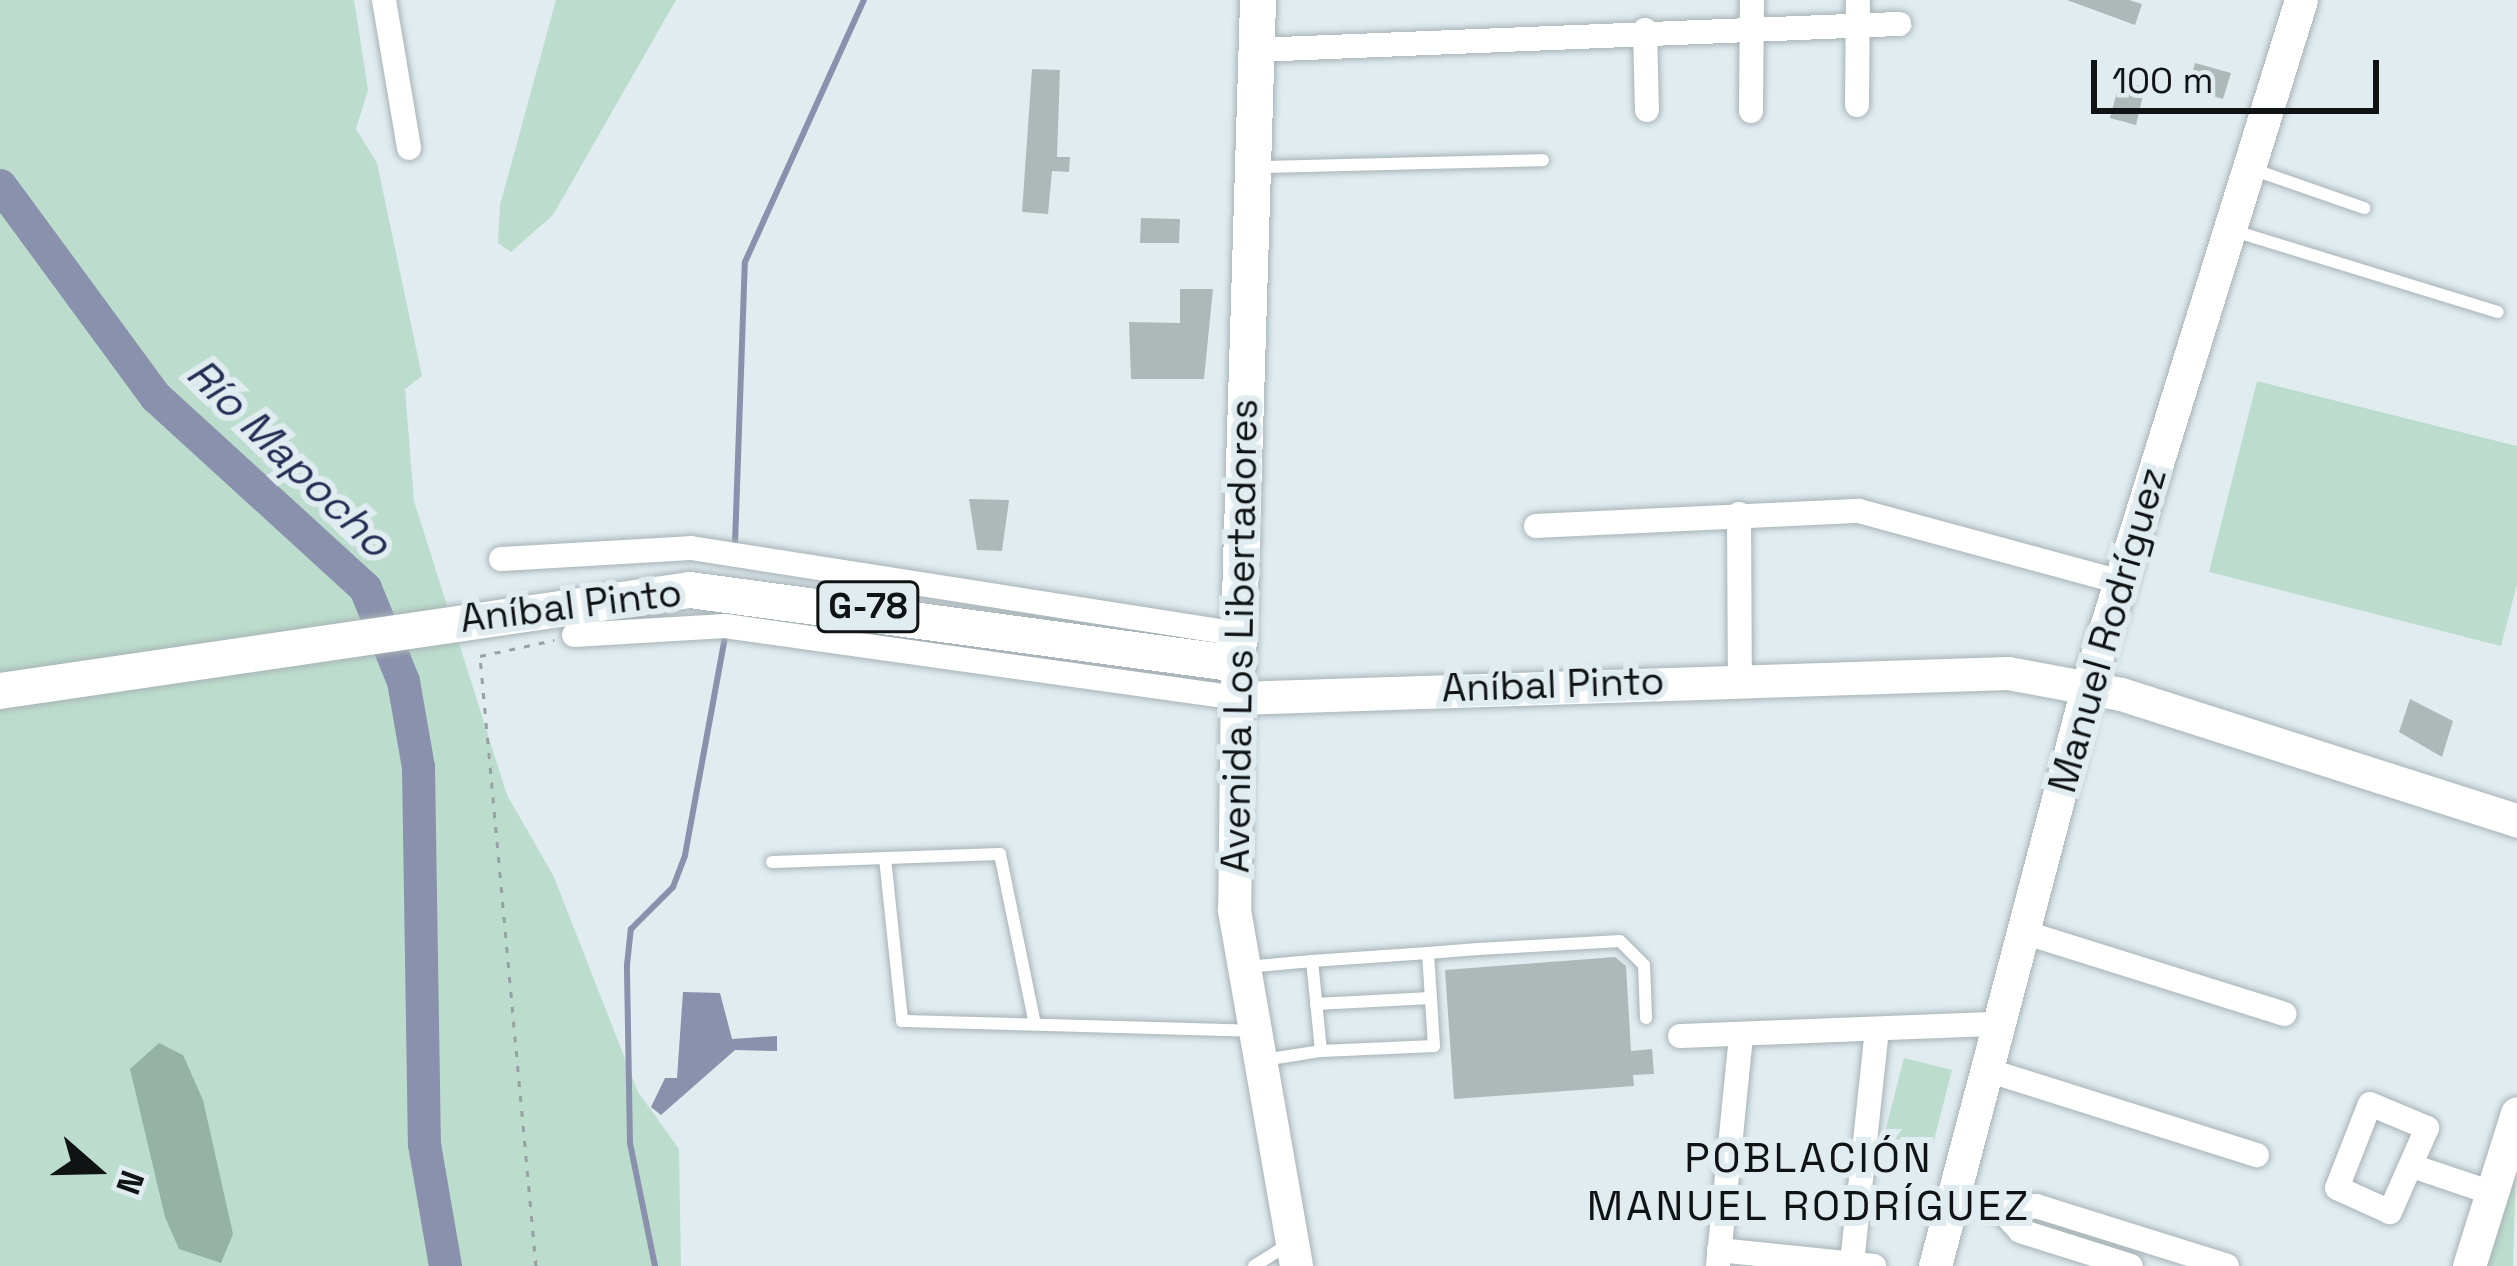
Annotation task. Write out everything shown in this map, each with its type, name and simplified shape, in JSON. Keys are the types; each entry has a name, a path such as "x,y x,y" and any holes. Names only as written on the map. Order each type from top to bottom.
{"main road":[{"name":"Avenida Los Libertadores","path":"1232,664 1258,0"},
{"name":"Aníbal Pinto","path":"0,692 520,609 736,591 1232,664"}],"street":[{"path":"384,0 409,148"},
{"path":"1750,111 1751,0"},
{"name":"Manuel Rodríguez","path":"1935,1266 2087,685 2301,0"},
{"path":"1256,50 1751,27 1857,12 1899,24"},
{"path":"1857,12 1857,105"},
{"path":"1645,30 1646,110"},
{"path":"1536,526 1738,514 1894,516 2120,582"},
{"path":"1738,514 1739,678"},
{"name":"Aníbal Pinto","path":"501,559 692,548 1180,625 1232,664"},
{"name":"Aníbal Pinto","path":"574,635 713,625 1232,664 1739,678 1953,670 2087,685 2517,820"},
{"path":"1180,625 1232,664"},
{"name":"Avenida Los Libertadores","path":"1232,664 1242,967 1295,1254"},
{"path":"2023,932 2284,1014"},
{"path":"1680,1036 1999,1024"},
{"path":"1741,1036 1718,1258 1863,1265 1877,1030"},
{"path":"1987,1070 2258,1155"},
{"path":"2366,1106 2424,1120 2415,1167 2396,1210 2338,1193 2366,1106"},
{"path":"2468,1266 2501,1188 2517,1113"},
{"path":"2415,1167 2501,1188"},
{"path":"1953,1198 2003,1212 2036,1206 2227,1266"},
{"path":"2003,1212 2020,1231 2131,1266"}],"lane":[{"path":"1252,167 1543,160"},
{"path":"2249,167 2364,208"},
{"path":"2230,230 2498,313"},
{"path":"772,862 1000,854 1035,1024"},
{"path":"885,858 902,1021 1035,1024 1321,1051 1433,1046 1428,953"},
{"path":"1242,967 1620,941 1644,965 1646,1018"},
{"path":"1312,961 1321,1051"},
{"path":"1316,1004 1431,998"},
{"path":"1254,1266 1295,1254"}],"path":[{"path":"536,1266 480,656 574,635"}],"green space":[{"path":"0,0 354,0 368,90 356,129 377,163 422,376 405,389 414,501 507,795 554,877 638,1092 679,1149 681,1266 0,1266"},
{"path":"556,0 676,0 553,215 511,252 498,243 500,205"},
{"path":"2257,381 2517,446 2517,584 2501,646 2209,572"},
{"path":"159,1043 183,1055 203,1100 233,1234 221,1263 179,1249 165,1217 130,1069"},
{"path":"1904,1058 1952,1070 1932,1148 1884,1136"},
{"path":"2517,1128 2513,1266 2473,1266"}],"water":[{"path":"683,992 720,993 732,1039 777,1036 777,1051 735,1050 661,1115 651,1107 665,1078 677,1078"}],"building":[{"path":"2067,0 2129,0 2142,4 2135,25"},
{"path":"2195,63 2231,73 2223,99 2188,89"},
{"path":"1032,69 1060,70 1057,157 1070,157 1069,172 1052,171 1048,214 1022,212"},
{"path":"2120,81 2145,87 2136,125 2110,118"},
{"path":"1141,218 1180,219 1179,243 1140,243"},
{"path":"1180,289 1213,289 1204,379 1131,379 1129,322 1180,323"},
{"path":"969,499 1009,500 1002,551 977,550"},
{"path":"2410,699 2453,721 2442,757 2399,732"},
{"path":"1615,957 1626,966 1631,1051 1652,1049 1654,1074 1633,1075 1634,1086 1454,1099 1445,970"}],"waterway":[{"path":"735,544 745,262 864,0"},
{"name":"Río Mapocho","path":"0,185 156,397 365,588 403,681 418,767 424,1144 445,1266"},
{"path":"655,1266 630,1143 627,965 631,929 673,887 685,855 725,638"}],"district":[{"name":"POBLACIÓN MANUEL RODRÍGUEZ","path":"1809,1182"}]}
